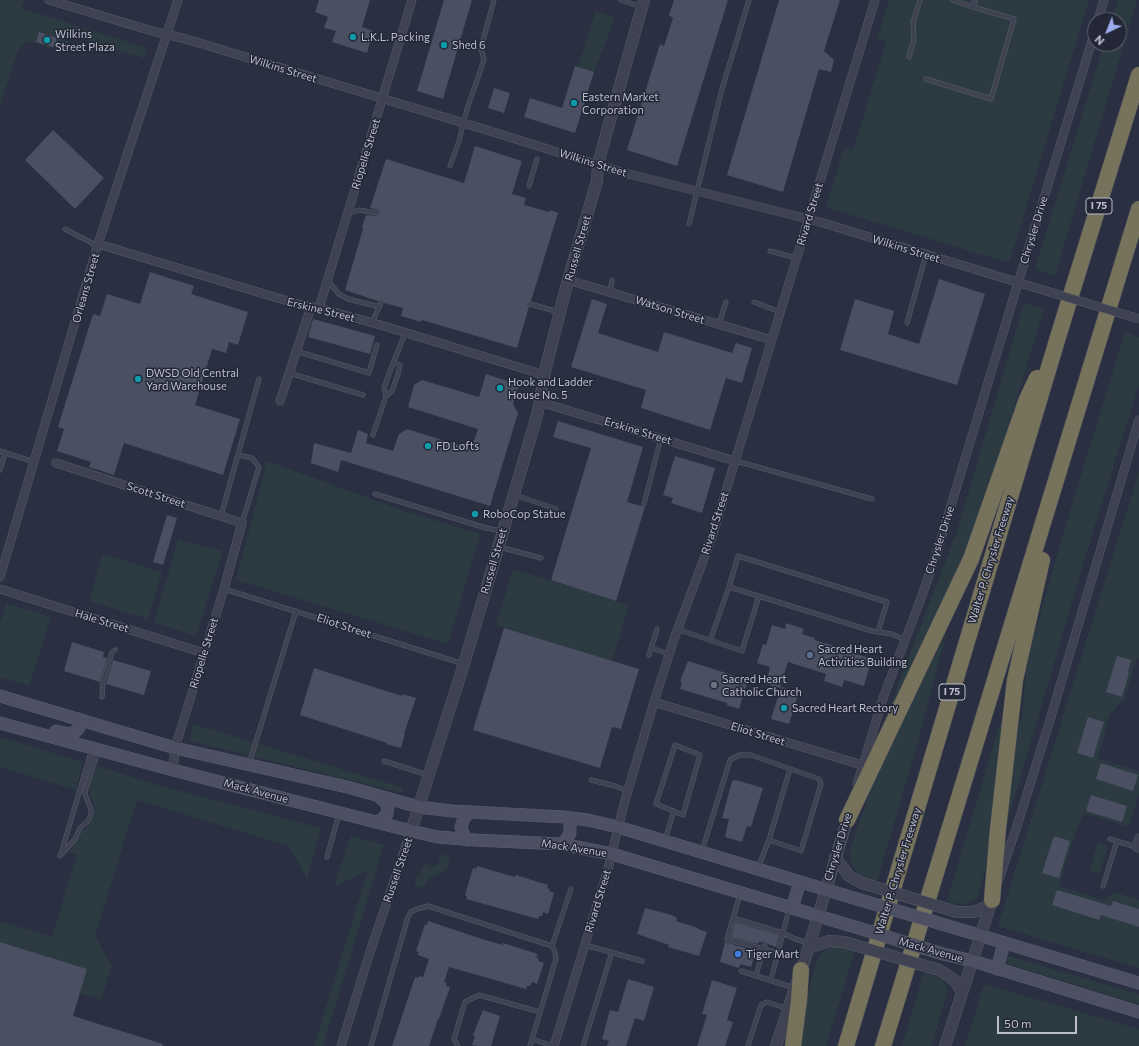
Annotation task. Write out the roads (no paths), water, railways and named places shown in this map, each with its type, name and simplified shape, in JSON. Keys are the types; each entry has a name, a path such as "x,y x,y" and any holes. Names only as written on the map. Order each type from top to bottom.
{"highway":[{"name":"Walter P. Chrysler Freeway","path":"846,1046 1058,337 1139,75"},
{"path":"884,1046 1139,210"},
{"path":"847,820 971,559 1028,399 1048,354 1058,337"},
{"path":"991,903 1015,680 1073,424"},
{"path":"793,1046 801,970"}],"main road":[{"name":"Mack Avenue","path":"0,696 175,748 347,787 419,806 452,811 570,818 618,827 857,900 1139,983"},
{"path":"5,724 46,728 69,734 75,732 79,728 79,719"},
{"name":"Mack Avenue","path":"5,724 174,770 374,822 438,837 468,840 561,844 612,854 1139,1012"},
{"path":"374,822 382,820 387,814 388,805 378,796"},
{"path":"468,840 463,834 461,827 464,818 470,812"},
{"path":"561,844 567,839 570,833 570,818"},
{"path":"791,908 800,882"},
{"path":"997,969 1004,943"}],"street":[{"name":"Wilkins Street","path":"49,0 186,39 620,172 808,219 1139,319"},
{"name":"Orleans Street","path":"0,578 98,246 178,0"},
{"name":"Riopelle Street","path":"280,401 296,351 327,280 412,0"},
{"name":"Rivard Street","path":"553,1046 612,854 618,827 654,702 669,654 712,537 875,0"},
{"path":"1100,12 1104,0"},
{"name":"Russell Street","path":"342,1046 370,952 429,776 464,664 514,494 540,402 544,375 568,280 597,181 598,165 642,4"},
{"name":"Chrysler Drive","path":"776,1046 826,890 883,698 937,552 1089,52"},
{"name":"Erskine Street","path":"98,246 301,305 315,307 405,332 544,375"},
{"name":"Watson Street","path":"568,280 772,340"},
{"name":"Erskine Street","path":"540,402 735,461"},
{"path":"945,1046 1018,823 1139,420"},
{"name":"Scott Street","path":"56,463 242,523"},
{"name":"Riopelle Street","path":"174,770 175,748 224,589 242,523"},
{"name":"Hale Street","path":"0,589 204,653"},
{"name":"Eliot Street","path":"654,702 862,765"},
{"path":"1138,847 1139,838"},
{"path":"835,857 849,876 862,883 956,912 973,912 991,903"},
{"path":"809,945 828,941 844,942 939,970 956,982 962,993"}],"lane":[{"path":"450,166 484,60 480,48 494,0"},
{"path":"621,0 642,4"},
{"path":"689,224 722,89 749,0"},
{"path":"909,57 914,39 914,22 920,0"},
{"path":"926,79 991,99 1014,19 952,0"},
{"path":"973,6 975,0"},
{"path":"529,186 537,159"},
{"path":"347,214 359,210 377,213"},
{"path":"65,229 98,246"},
{"path":"770,251 797,258"},
{"path":"907,323 926,255"},
{"path":"327,280 340,294 348,299 380,307"},
{"path":"610,292 612,280"},
{"path":"372,323 381,302"},
{"path":"719,324 726,302"},
{"path":"754,302 780,312"},
{"path":"530,304 560,313"},
{"path":"386,396 384,389 405,332"},
{"path":"296,351 369,373 377,346"},
{"path":"373,435 386,396 392,391 400,365 394,363"},
{"path":"289,373 363,395"},
{"path":"221,516 259,379"},
{"path":"644,504 661,438"},
{"path":"0,451 34,462"},
{"path":"0,470 5,453"},
{"path":"238,455 252,458 259,467 242,523"},
{"path":"735,461 872,499"},
{"path":"375,494 503,532"},
{"path":"514,494 556,509"},
{"path":"498,547 541,558"},
{"path":"710,641 738,556 887,602 878,632"},
{"path":"729,587 872,631 892,634 905,640"},
{"name":"Eliot Street","path":"224,589 464,664"},
{"path":"678,630 742,651 759,596"},
{"path":"249,764 296,611"},
{"path":"649,654 657,629"},
{"path":"651,648 669,654"},
{"path":"102,697 102,682 112,652 115,650"},
{"path":"675,745 700,754 683,816 674,811 656,804 675,745"},
{"path":"95,748 86,792 91,814 89,820 80,828 75,839 60,856 95,748"},
{"path":"702,852 730,760 739,755 751,755 819,779 821,784 801,851 769,840"},
{"path":"384,761 429,776"},
{"path":"758,869 769,840 790,769"},
{"path":"591,780 628,791"},
{"path":"664,840 674,811"},
{"path":"327,858 339,813"},
{"path":"1110,839 1138,847"},
{"path":"1104,886 1117,841"},
{"path":"530,1046 556,959 552,946 571,889"},
{"path":"741,893 727,939 778,953"},
{"path":"371,1046 408,917 411,912 428,906 552,946"},
{"path":"771,980 791,908"},
{"path":"733,918 746,924 783,933 809,945"},
{"path":"741,943 743,936"},
{"path":"752,946 754,940"},
{"path":"756,975 766,944"},
{"path":"585,945 642,961"},
{"path":"583,1046 612,952"},
{"path":"741,971 795,988"},
{"path":"458,1046 454,1039 465,1002 479,995 540,1012"},
{"path":"748,1046 761,1004 767,1002 788,1009"},
{"path":"532,1039 553,1046"}],"place":[{"name":"L.K.L. Packing","path":"353,37"},
{"name":"Wilkins Street Plaza","path":"47,40"},
{"name":"Shed 6","path":"444,45"},
{"name":"Eastern Market Corporation","path":"574,103"},
{"name":"DWSD Old Central Yard Warehouse","path":"138,379"},
{"name":"Hook and Ladder House No. 5","path":"500,388"},
{"name":"FD Lofts","path":"428,446"},
{"name":"RoboCop Statue","path":"475,514"},
{"name":"Sacred Heart Activities Building","path":"810,655"},
{"name":"Sacred Heart Catholic Church","path":"714,685"},
{"name":"Sacred Heart Rectory","path":"784,708"},
{"name":"Tiger Mart","path":"738,954"}]}
